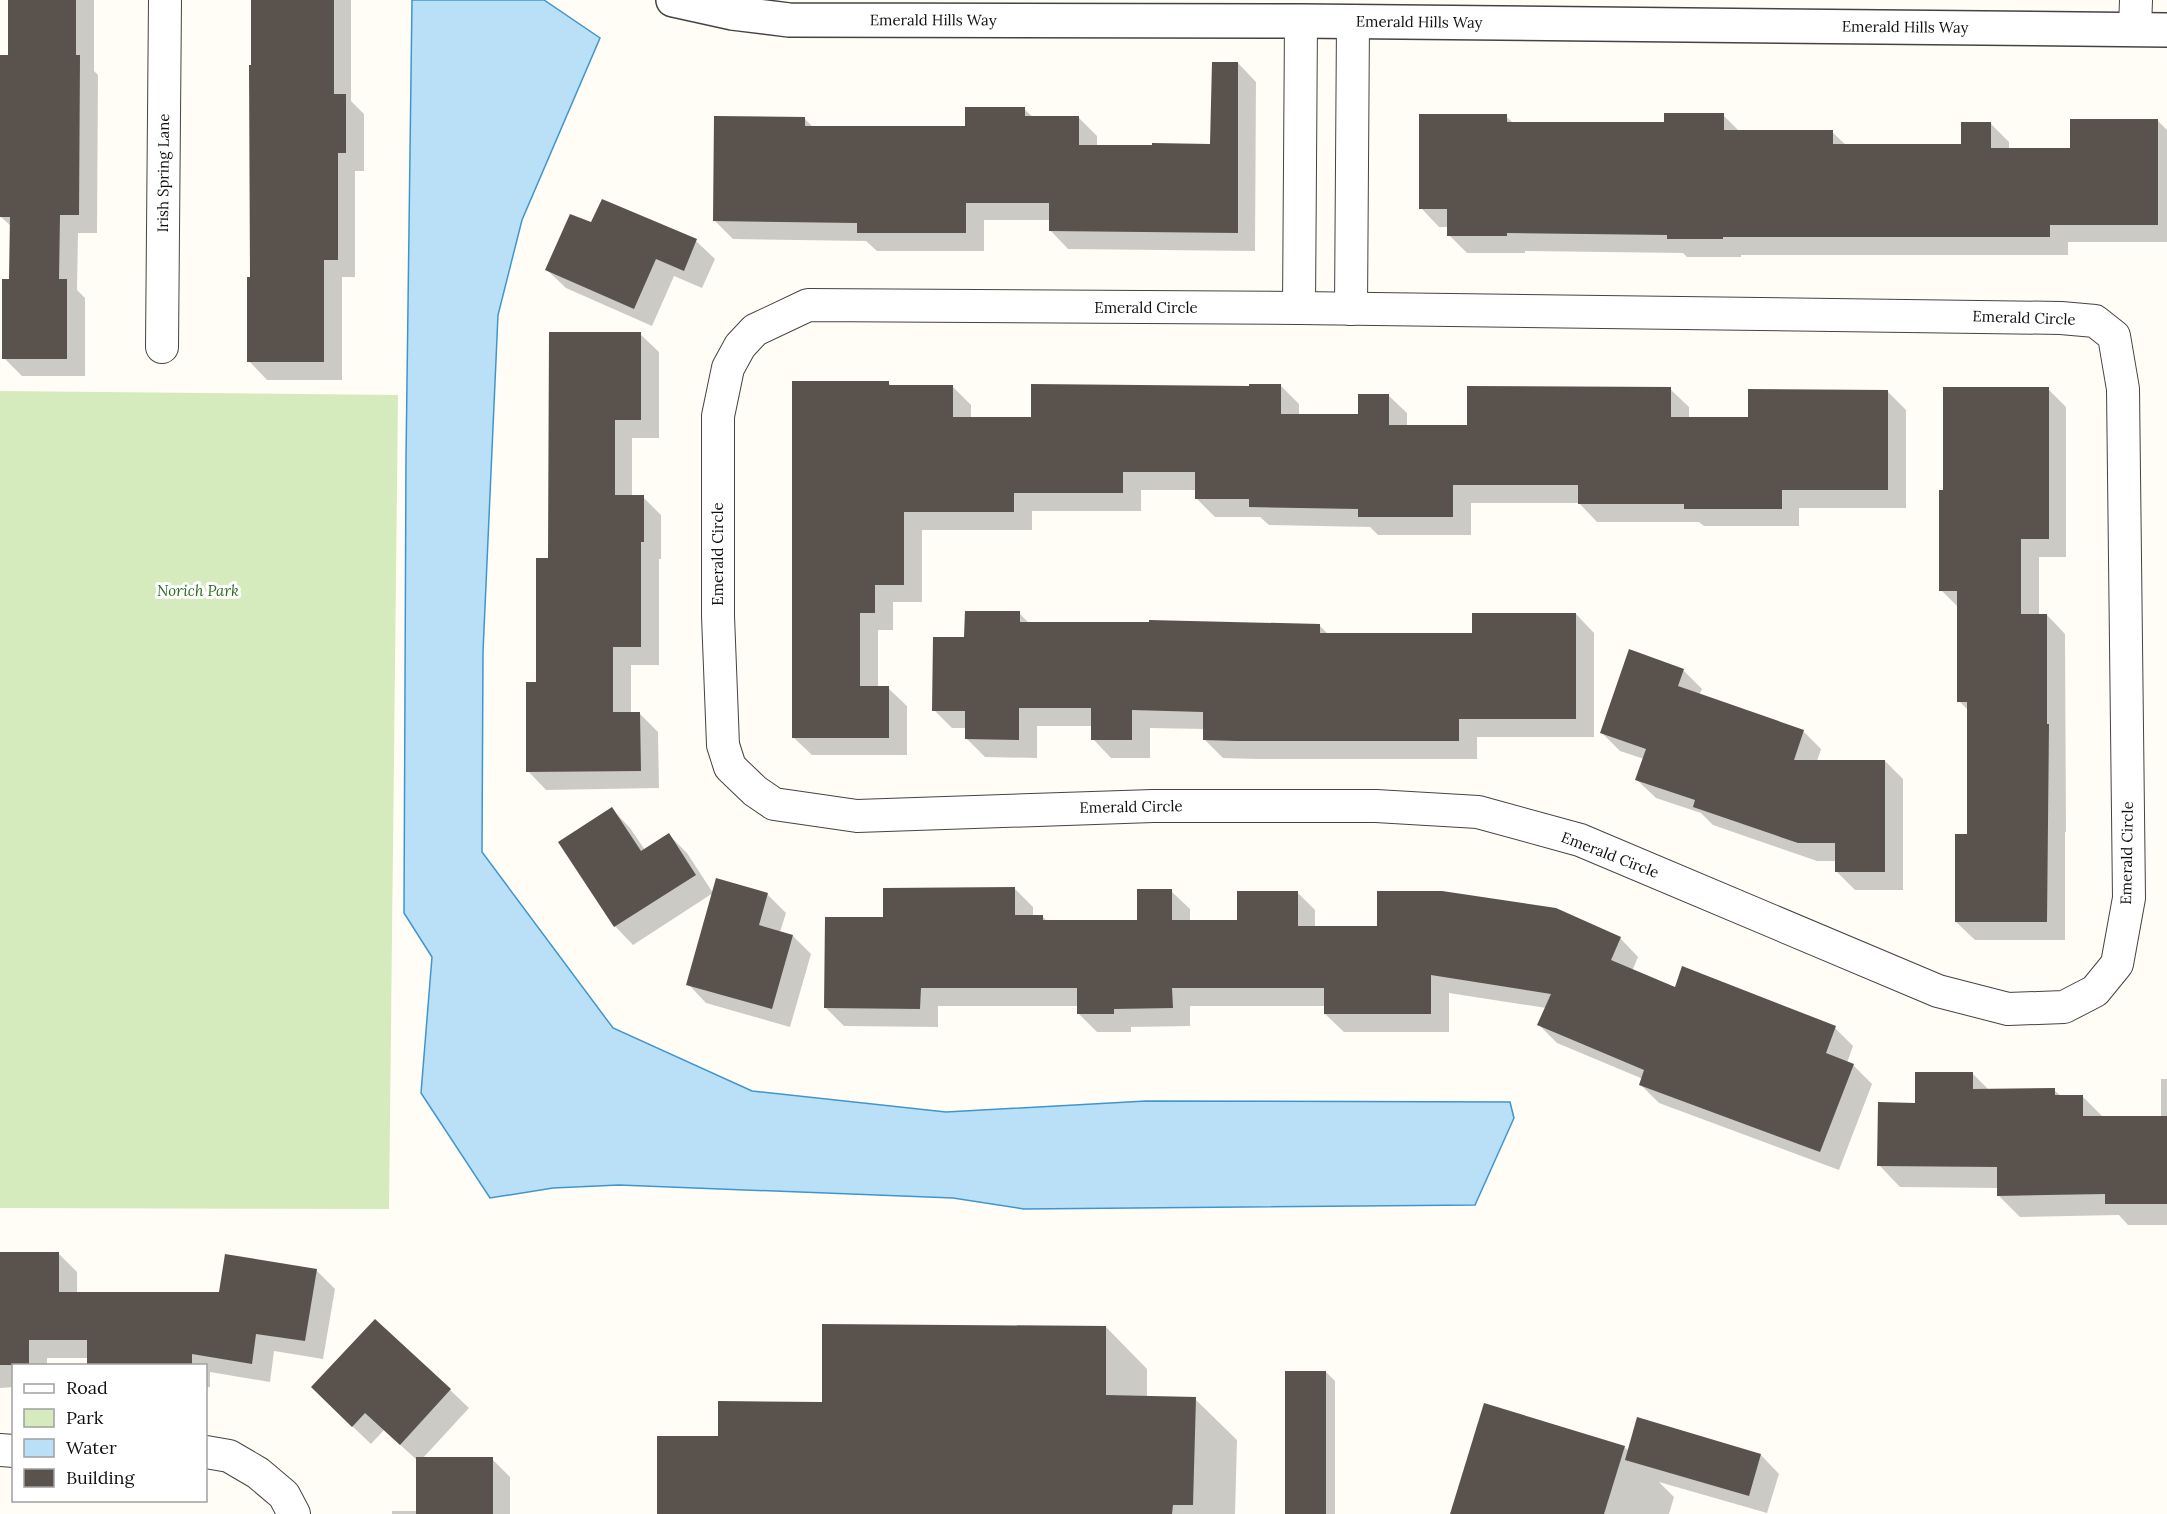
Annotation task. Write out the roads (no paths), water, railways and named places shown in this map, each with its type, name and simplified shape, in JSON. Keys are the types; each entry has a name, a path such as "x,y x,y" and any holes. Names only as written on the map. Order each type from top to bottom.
{"street":[{"name":"Irish Spring Lane","path":"162,347 165,0"},
{"name":"Emerald Hills Way","path":"673,0 732,13 789,20 2146,20"},
{"path":"1299,309 1301,21"},
{"path":"1351,309 1353,21"},
{"name":"Emerald Circle","path":"808,305 1351,309 2061,318 2095,321 2114,336 2123,389 2129,898 2117,964 2095,991 2064,1007 2008,1009 1938,991 1580,840 1478,812 1376,806 1153,806 857,816 774,804 755,791 730,767 722,733 718,616 718,416 728,368 740,346 755,330 808,305"},
{"path":"207,1452 229,1456 258,1473 284,1495 294,1514"}],"water":[{"path":"412,0 544,0 600,38 522,220 498,315 483,652 482,852 613,1028 752,1091 946,1112 1146,1101 1510,1102 1514,1118 1475,1205 1024,1209 953,1198 619,1185 553,1188 490,1198 421,1093 432,957 404,913 406,458"}],"park label":[{"name":"Norich Park","path":"198,591"}]}
